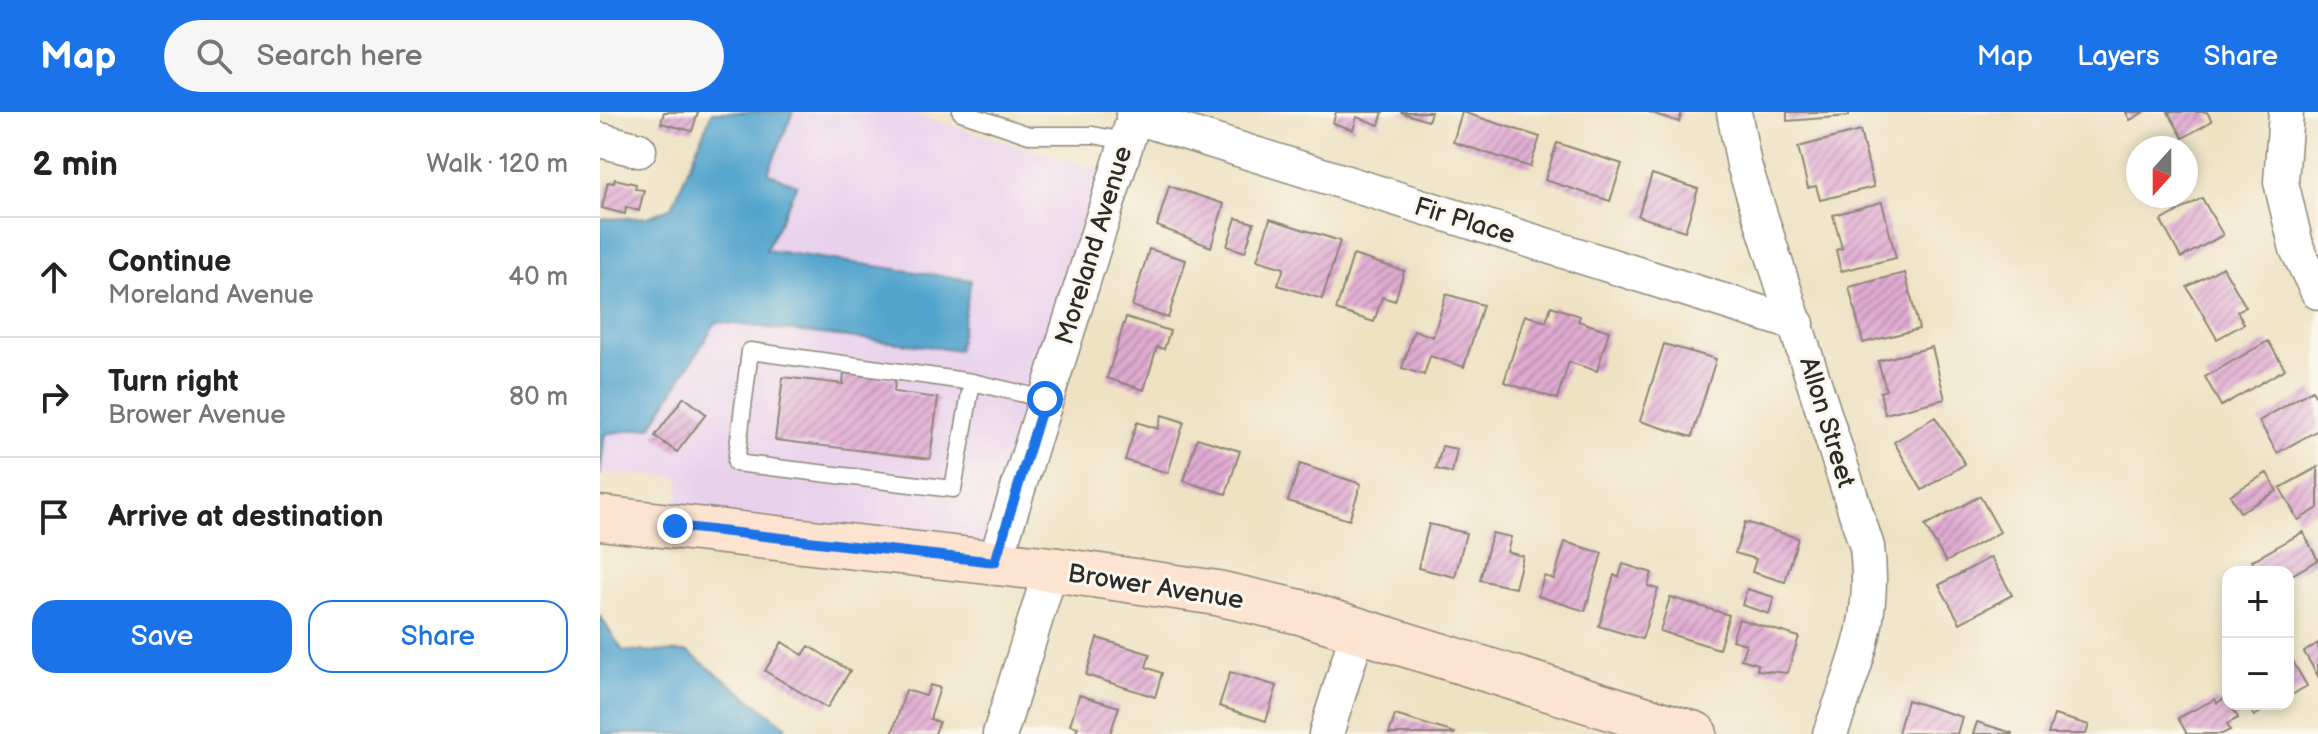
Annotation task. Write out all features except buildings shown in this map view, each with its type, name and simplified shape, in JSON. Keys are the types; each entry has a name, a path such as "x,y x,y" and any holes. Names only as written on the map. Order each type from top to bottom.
{"main road":[{"name":"Brower Avenue","path":"600,518 995,562 1217,593 1300,612 1695,734"}],"street":[{"name":"Allon Street","path":"1734,112 1744,165 1867,547 1872,586 1865,634 1830,734"},
{"path":"2286,112 2281,182 2297,249 2318,292"},
{"name":"Fir Place","path":"1131,123 1797,324"},
{"name":"Moreland Avenue","path":"995,562 1131,123"},
{"path":"600,140 639,150"},
{"path":"1000,734 1051,569"},
{"path":"1326,734 1358,631"}],"lane":[{"path":"961,112 1029,135 1054,138 1093,135 1131,123"},
{"path":"972,382 953,489 736,463 750,351 972,382 1045,399"}],"shaded area":[{"path":"793,112 904,112 1108,172 987,570 673,532 680,477 600,473 605,433 651,427 716,322 958,350 970,280 766,250 797,186 768,173"}],"water":[{"path":"712,112 793,112 768,173 797,185 766,250 971,280 958,350 716,322 651,427 605,434 600,476 600,219 647,217 672,207"},
{"path":"600,616 623,651 688,652 786,726 781,734 600,734"}],"route":[{"path":"675,526 995,562 1045,399"}]}
